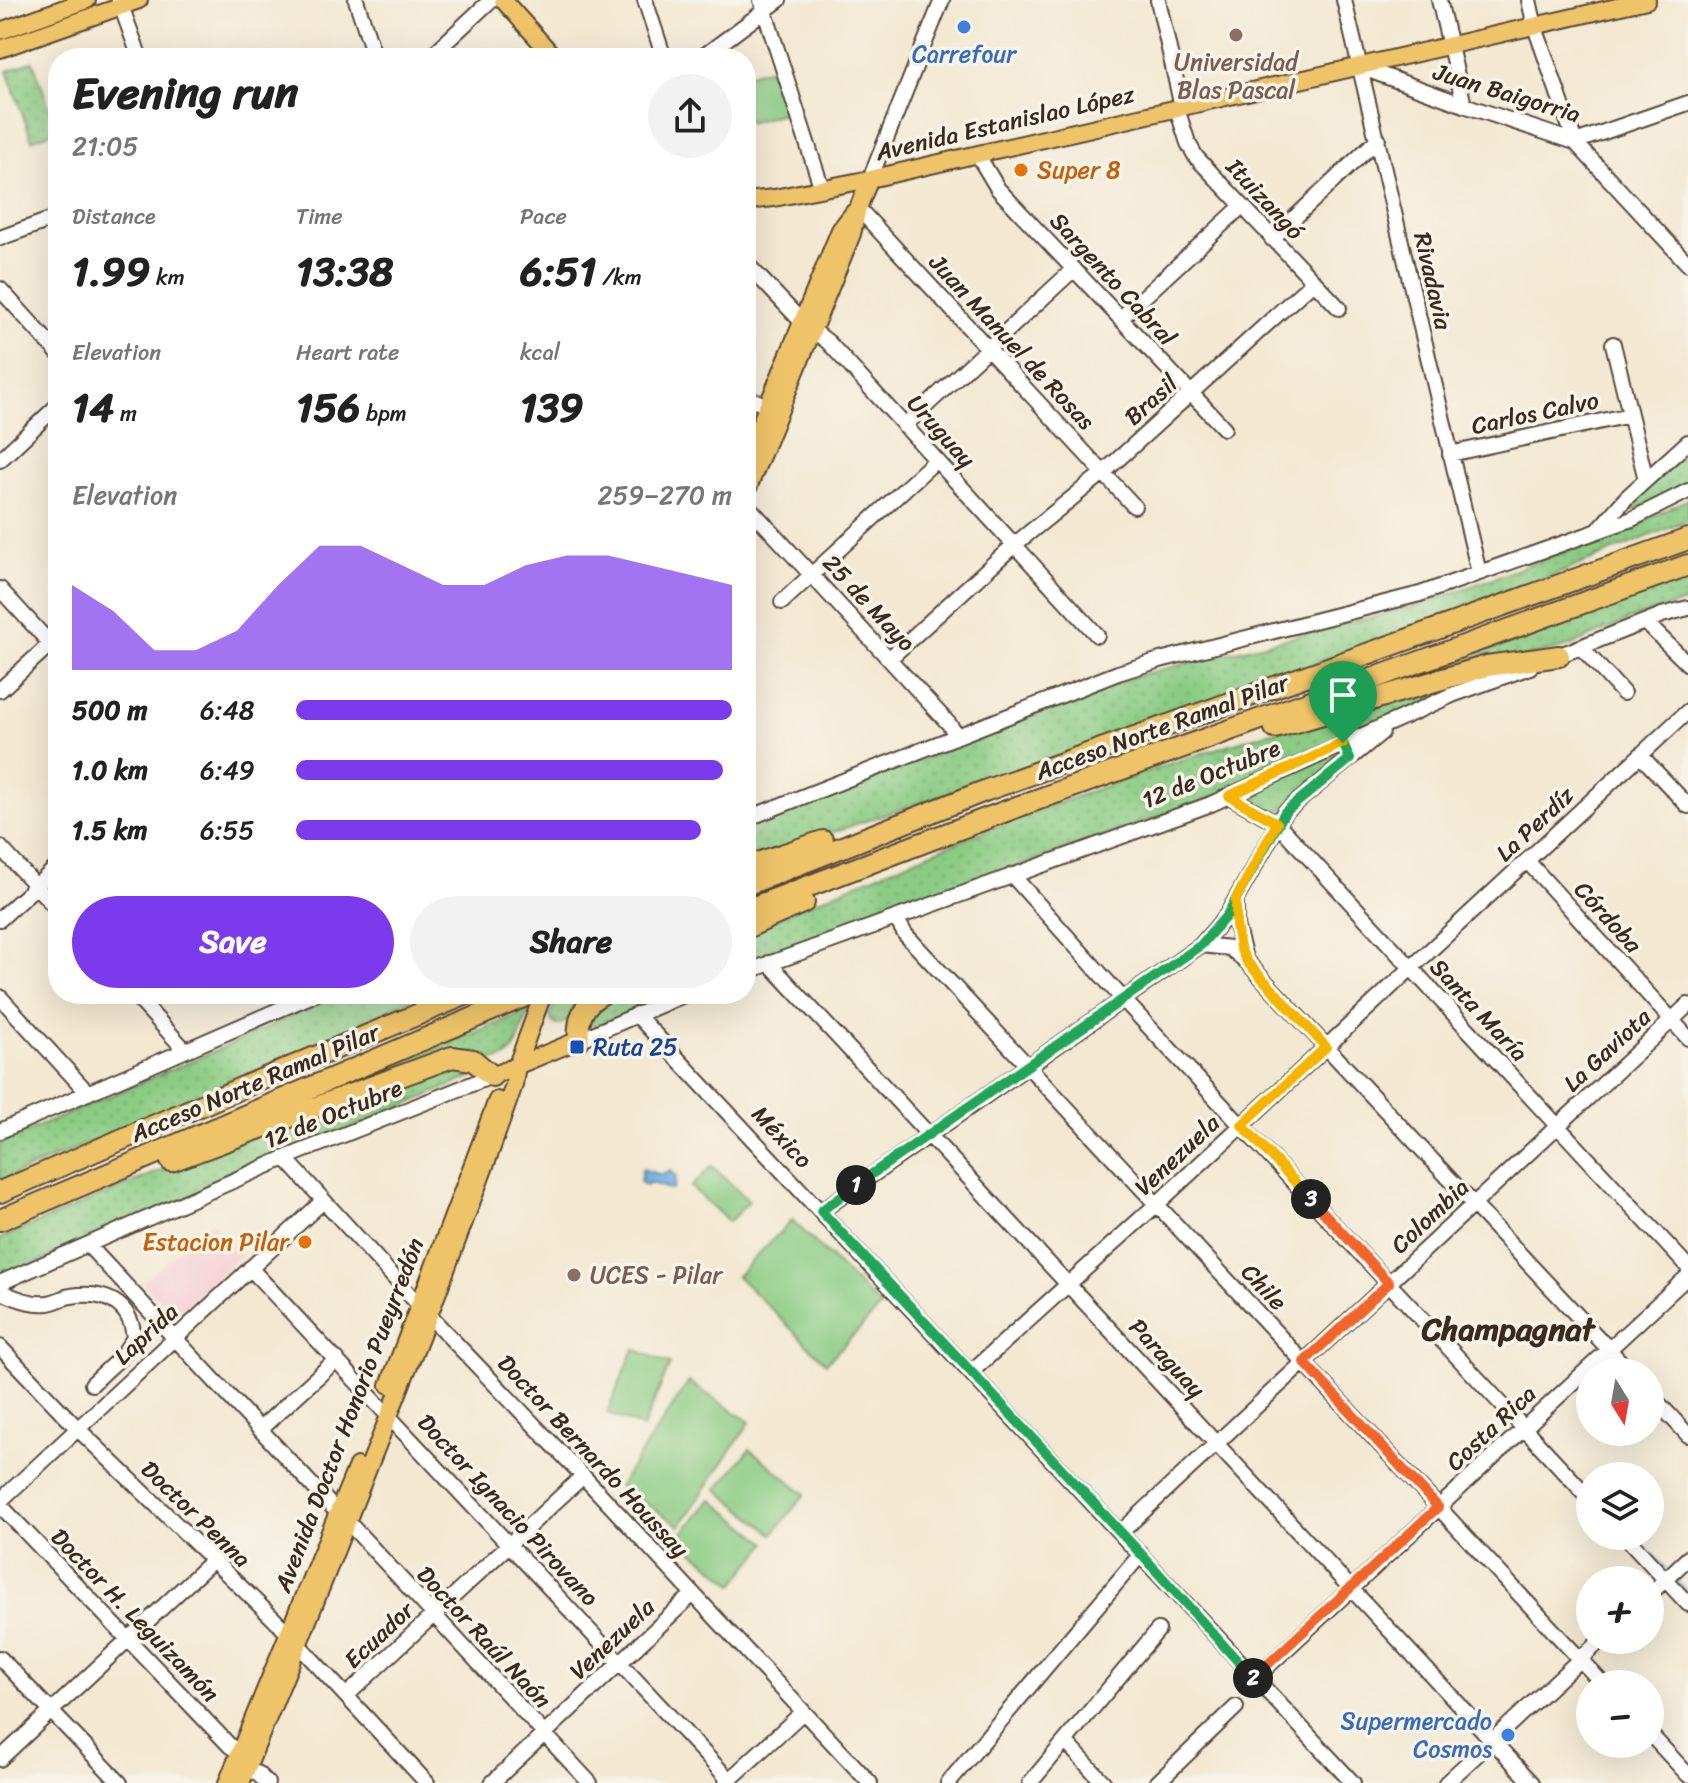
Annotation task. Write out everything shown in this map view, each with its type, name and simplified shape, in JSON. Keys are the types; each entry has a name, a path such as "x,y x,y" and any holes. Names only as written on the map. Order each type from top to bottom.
{"highway":[{"path":"1555,586 1688,526"},
{"name":"Acceso Norte Ramal Pilar","path":"756,881 987,790 1688,539"},
{"name":"Acceso Norte Ramal Pilar","path":"756,906 1014,808 1688,565"},
{"path":"1170,753 1242,737 1487,666 1559,656"},
{"path":"756,864 905,812 987,790"},
{"path":"756,924 1014,808"},
{"path":"248,1085 409,1004"},
{"name":"Acceso Norte Ramal Pilar","path":"0,1192 443,1004"},
{"name":"Acceso Norte Ramal Pilar","path":"2,1219 504,1004"},
{"path":"572,1043 584,1009 590,1004"},
{"path":"2,1219 63,1200 452,1057 473,1060 492,1076"}],"main road":[{"path":"0,31 82,5 139,0"},
{"path":"503,0 546,48"},
{"name":"Avenida Estanislao López","path":"756,199 870,179 1647,0"},
{"path":"0,49 82,5"},
{"path":"756,462 806,324 852,234 870,179"},
{"path":"756,439 773,408"},
{"name":"Avenida Doctor Honorio Pueyrredón","path":"227,1783 243,1768 386,1411 504,1082 517,1065 539,1004"},
{"path":"533,1020 537,1031 546,1040 572,1043"},
{"name":"12 de Octubre","path":"492,1076 572,1043"}],"street":[{"path":"356,0 372,48"},
{"path":"440,48 491,0"},
{"path":"645,0 661,48"},
{"path":"713,48 762,5 779,0"},
{"path":"870,179 942,0"},
{"name":"Ituizangó","path":"1158,0 1191,150 1339,308"},
{"name":"Rivadavia","path":"1344,0 1479,573"},
{"path":"1439,0 1464,105"},
{"path":"1529,0 1535,27 1575,142 1688,264"},
{"path":"120,3 136,48"},
{"path":"762,5 822,189"},
{"name":"Juan Baigorria","path":"1360,67 1575,142 1688,103"},
{"path":"1272,239 1378,139"},
{"name":"Sargento Cabral","path":"977,154 998,189 1224,428"},
{"path":"1120,319 1242,206"},
{"name":"Juan Manuel de Rosas","path":"858,208 1134,506"},
{"path":"0,238 48,221"},
{"path":"904,426 1074,269"},
{"name":"Uruguay","path":"756,273 828,342 1097,635"},
{"name":"Brasil","path":"890,658 1014,545 1103,473 1313,282"},
{"path":"0,289 48,342"},
{"path":"1613,344 1646,480"},
{"path":"756,401 773,408"},
{"path":"0,460 48,414"},
{"name":"Carlos Calvo","path":"1450,454 1630,415"},
{"path":"1600,528 1626,498 1688,442"},
{"path":"782,602 935,461"},
{"path":"756,815 1140,666 1407,598 1651,511 1688,491"},
{"name":"25 de Mayo","path":"756,515 890,658 957,736"},
{"path":"0,589 48,636"},
{"name":"12 de Octubre","path":"756,968 1229,796 1452,695 1688,608"},
{"path":"1645,622 1688,664"},
{"path":"1581,647 1623,693"},
{"path":"0,690 48,651"},
{"name":"La Perdíz","path":"1411,969 1688,711"},
{"path":"1219,937 1236,899 1285,812 1394,721"},
{"path":"1343,743 1350,759"},
{"path":"1641,756 1688,806"},
{"name":"Santa María","path":"1229,796 1277,823 1688,1267"},
{"path":"0,847 48,899"},
{"name":"Córdoba","path":"1528,862 1688,1038"},
{"path":"0,919 48,875"},
{"path":"1012,875 1122,998 1576,1484"},
{"path":"1236,899 1238,933 1247,962"},
{"name":"Chile","path":"896,918 905,934 1590,1670"},
{"path":"821,1211 1201,945 1238,933"},
{"path":"1219,937 1247,962 1617,1358"},
{"name":"Paraguay","path":"769,963 1532,1783"},
{"name":"Venezuela","path":"971,1372 1411,969"},
{"path":"0,997 88,1093"},
{"path":"143,1004 185,1050"},
{"path":"0,1131 292,1004"},
{"name":"12 de Octubre","path":"572,1043 661,1004"},
{"name":"La Gaviota","path":"1557,1127 1688,1005"},
{"name":"México","path":"636,1014 1353,1783"},
{"name":"12 de Octubre","path":"0,1283 285,1158 492,1076"},
{"name":"Colombia","path":"1121,1532 1557,1127"},
{"name":"Doctor Bernardo Houssay","path":"285,1158 870,1783"},
{"name":"Laprida","path":"0,1503 323,1201"},
{"name":"Doctor Raúl Naón","path":"88,1245 590,1783"},
{"name":"Doctor Ignacio Pirovano","path":"250,1268 729,1782"},
{"name":"Costa Rica","path":"1254,1679 1688,1276"},
{"path":"0,1291 45,1304 75,1295 110,1299 120,1305 127,1315 134,1338 121,1357 92,1384"},
{"name":"Doctor Penna","path":"0,1347 77,1428 294,1639 427,1783"},
{"path":"260,1429 337,1359"},
{"path":"1664,1409 1688,1435"},
{"name":"Ecuador","path":"346,1696 583,1476"},
{"name":"Doctor H. Leguizamón","path":"0,1503 230,1746 243,1768 258,1774 267,1783"},
{"path":"1638,1550 1688,1604"},
{"path":"948,1783 1141,1554"},
{"path":"1665,1579 1688,1558"},
{"path":"0,1759 212,1561"},
{"name":"Venezuela","path":"492,1783 693,1594"},
{"path":"1030,1783 1158,1630"},
{"path":"1446,1783 1586,1654"},
{"path":"0,1658 120,1783"},
{"path":"1157,1783 1236,1707"},
{"path":"729,1782 803,1712"},
{"path":"1065,1741 1104,1783"},
{"path":"1664,1749 1688,1775"}],"shaded area":[{"path":"211,1222 242,1254 175,1315 142,1283"}],"green space":[{"path":"33,61 48,104 48,134 32,140 7,71"},
{"path":"773,67 786,112 756,121 756,72"},
{"path":"1688,450 1688,488 1615,518"},
{"path":"1688,499 1688,520 1531,585 1122,735 756,858 756,824 1136,676 1420,605 1629,528"},
{"path":"1688,579 1688,601 1638,616 1570,646 1367,695"},
{"path":"1486,677 1231,791 918,902 833,937 756,964 756,928 853,885 961,840 1126,779 1333,715"},
{"path":"1342,751 1346,757 1283,809 1262,808 1244,798 1244,794"},
{"path":"318,1004 400,1004 321,1044 0,1181 0,1143"},
{"path":"554,1004 576,1004 568,1021 557,1025 552,1022 550,1014"},
{"path":"601,1004 654,1004 596,1027 588,1019"},
{"path":"529,1010 517,1043 506,1057 498,1060 474,1053 311,1100"},
{"path":"458,1060 476,1075 0,1279 0,1239 162,1170"},
{"path":"712,1166 749,1201 729,1222 691,1187"},
{"path":"792,1220 881,1307 826,1363 737,1276"},
{"path":"634,1349 670,1364 643,1428 607,1413"},
{"path":"689,1382 750,1422 680,1526 619,1486"},
{"path":"750,1449 805,1494 773,1534 717,1489"},
{"path":"711,1499 767,1543 734,1584 678,1539"}],"water":[{"path":"642,1169 662,1175 670,1171 676,1177 673,1190 650,1183 645,1185 640,1181"}],"waterway":[{"path":"1134,982 1169,959"},
{"path":"1648,1550 1666,1569"},
{"path":"1676,1580 1688,1594"}],"place":[{"name":"Carrefour","path":"964,27"},
{"name":"Universidad Blas Pascal","path":"1236,35"},
{"name":"Super 8","path":"1021,170"},
{"name":"Ruta 25","path":"577,1047"},
{"name":"Estacion Pilar","path":"305,1242"},
{"name":"UCES - Pilar","path":"574,1275"},
{"name":"Supermercado Cosmos","path":"1508,1735"}],"district":[{"name":"Champagnat","path":"1508,1329"}],"route":[{"path":"1343,743 1229,796 1277,823 1252,868 1236,899 1240,948 1247,962 1326,1047 1242,1125 1389,1283 1304,1362 1438,1507 1254,1679 821,1211 1201,945 1227,915 1236,899 1277,823 1285,812 1350,759 1343,743"}]}
